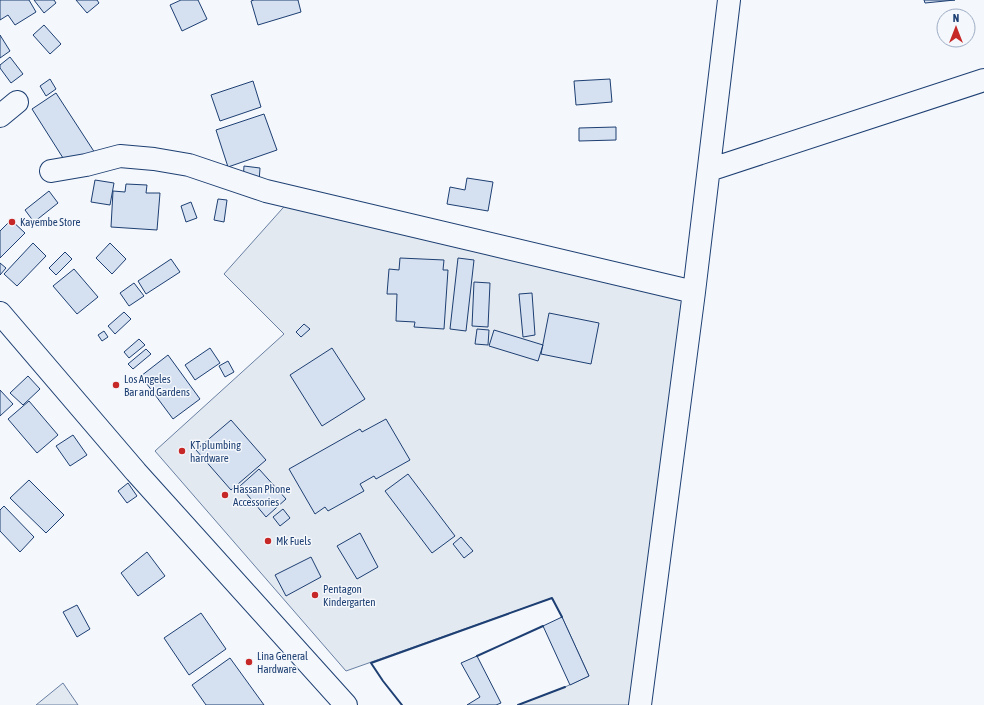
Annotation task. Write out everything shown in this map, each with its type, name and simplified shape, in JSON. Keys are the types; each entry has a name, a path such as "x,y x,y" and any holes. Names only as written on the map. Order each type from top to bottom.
{"street":[{"path":"640,705 694,292 729,0"},
{"path":"708,170 984,80"},
{"path":"0,116 17,102"},
{"path":"51,171 86,165 120,156 154,159 189,165 266,191 694,292"},
{"path":"0,313 136,472 346,705"}],"shaded area":[{"path":"290,200 698,300 648,705 518,705 589,676 552,598 346,671 155,451 284,334 224,274"},
{"path":"63,683 78,705 36,705"}],"building":[{"path":"0,0 29,0 36,12 15,25 8,15 0,20"},
{"path":"34,0 54,0 56,3 44,13"},
{"path":"76,0 97,0 99,3 87,13"},
{"path":"181,0 198,0 207,19 182,31 170,5"},
{"path":"298,0 301,12 258,25 251,1"},
{"path":"924,0 955,0 925,3"},
{"path":"44,25 61,44 50,54 33,35"},
{"path":"0,35 10,51 0,58"},
{"path":"10,57 23,74 11,83 0,68 0,65"},
{"path":"50,79 56,89 46,96 40,86"},
{"path":"610,79 612,102 576,105 574,81"},
{"path":"253,81 261,107 220,121 211,95"},
{"path":"56,93 95,153 70,169 32,109"},
{"path":"264,114 277,150 228,167 216,130"},
{"path":"616,127 616,140 579,141 579,128"},
{"path":"244,166 260,168 259,182 243,181"},
{"path":"467,178 493,182 488,211 447,204 450,187 465,190"},
{"path":"95,180 114,183 110,205 91,202"},
{"path":"126,184 147,185 146,193 160,193 157,230 111,227 113,191 125,192"},
{"path":"49,191 58,203 34,222 25,210"},
{"path":"218,199 227,200 224,222 214,220"},
{"path":"191,202 197,218 186,222 181,206"},
{"path":"11,220 25,233 0,258 0,231"},
{"path":"33,243 46,256 17,286 4,274"},
{"path":"110,243 126,259 112,274 96,258"},
{"path":"65,252 72,259 56,275 49,268"},
{"path":"400,258 444,260 443,270 448,270 444,329 414,327 415,322 396,321 397,294 387,294 389,269 399,270"},
{"path":"458,258 474,260 466,331 450,329"},
{"path":"171,259 180,272 146,294 138,281"},
{"path":"0,263 6,268 0,275"},
{"path":"74,269 98,297 77,314 53,286"},
{"path":"474,282 490,283 488,327 472,326"},
{"path":"134,283 144,296 129,306 120,293"},
{"path":"532,293 535,335 523,337 519,294"},
{"path":"124,312 131,319 115,334 108,326"},
{"path":"549,313 599,323 591,364 541,354"},
{"path":"304,324 310,329 301,337 296,332"},
{"path":"477,329 489,330 488,345 475,344"},
{"path":"494,330 543,345 538,361 489,346"},
{"path":"104,331 108,337 102,341 98,335"},
{"path":"139,339 145,345 129,358 124,352"},
{"path":"210,348 220,363 195,380 185,365"},
{"path":"332,348 365,399 322,426 290,375"},
{"path":"146,349 151,354 133,369 128,364"},
{"path":"168,355 200,399 173,419 141,376"},
{"path":"228,361 234,372 225,377 219,366"},
{"path":"28,376 40,389 23,405 10,393"},
{"path":"0,390 13,404 0,416"},
{"path":"29,401 58,435 37,453 8,419"},
{"path":"386,419 410,460 376,479 374,476 360,484 364,491 328,511 325,507 315,514 289,469 360,429 362,432"},
{"path":"231,420 266,460 231,490 196,450"},
{"path":"73,435 87,455 70,466 56,446"},
{"path":"259,469 286,499 266,517 240,486"},
{"path":"408,474 455,536 432,553 385,491"},
{"path":"29,480 64,515 46,533 10,498"},
{"path":"128,483 137,496 127,503 118,491"},
{"path":"4,506 34,537 20,552 0,531 0,510"},
{"path":"283,509 290,518 280,526 273,517"},
{"path":"360,533 378,567 357,579 337,546"},
{"path":"461,537 473,551 464,558 453,544"},
{"path":"147,552 165,576 138,596 121,573"},
{"path":"311,557 321,577 286,596 275,575"},
{"path":"77,605 90,629 77,637 63,612"},
{"path":"201,613 226,649 189,675 164,638"},
{"path":"562,617 589,676 570,685 543,626"},
{"path":"477,656 501,703 496,705 467,705 480,697 461,663"},
{"path":"230,658 264,705 206,705 192,685"}],"wall":[{"path":"402,705 371,663 552,598 562,617"},
{"path":"477,656 543,626"},
{"path":"518,705 565,687"}],"place":[{"name":"Kayembe Store","path":"12,222"},
{"name":"Los Angeles Bar and Gardens","path":"116,385"},
{"name":"KT plumbing hardware","path":"182,451"},
{"name":"Hassan Phone Accessories","path":"225,495"},
{"name":"Mk Fuels","path":"268,541"},
{"name":"Pentagon Kindergarten","path":"315,595"},
{"name":"Lina General Hardware","path":"249,662"}]}
